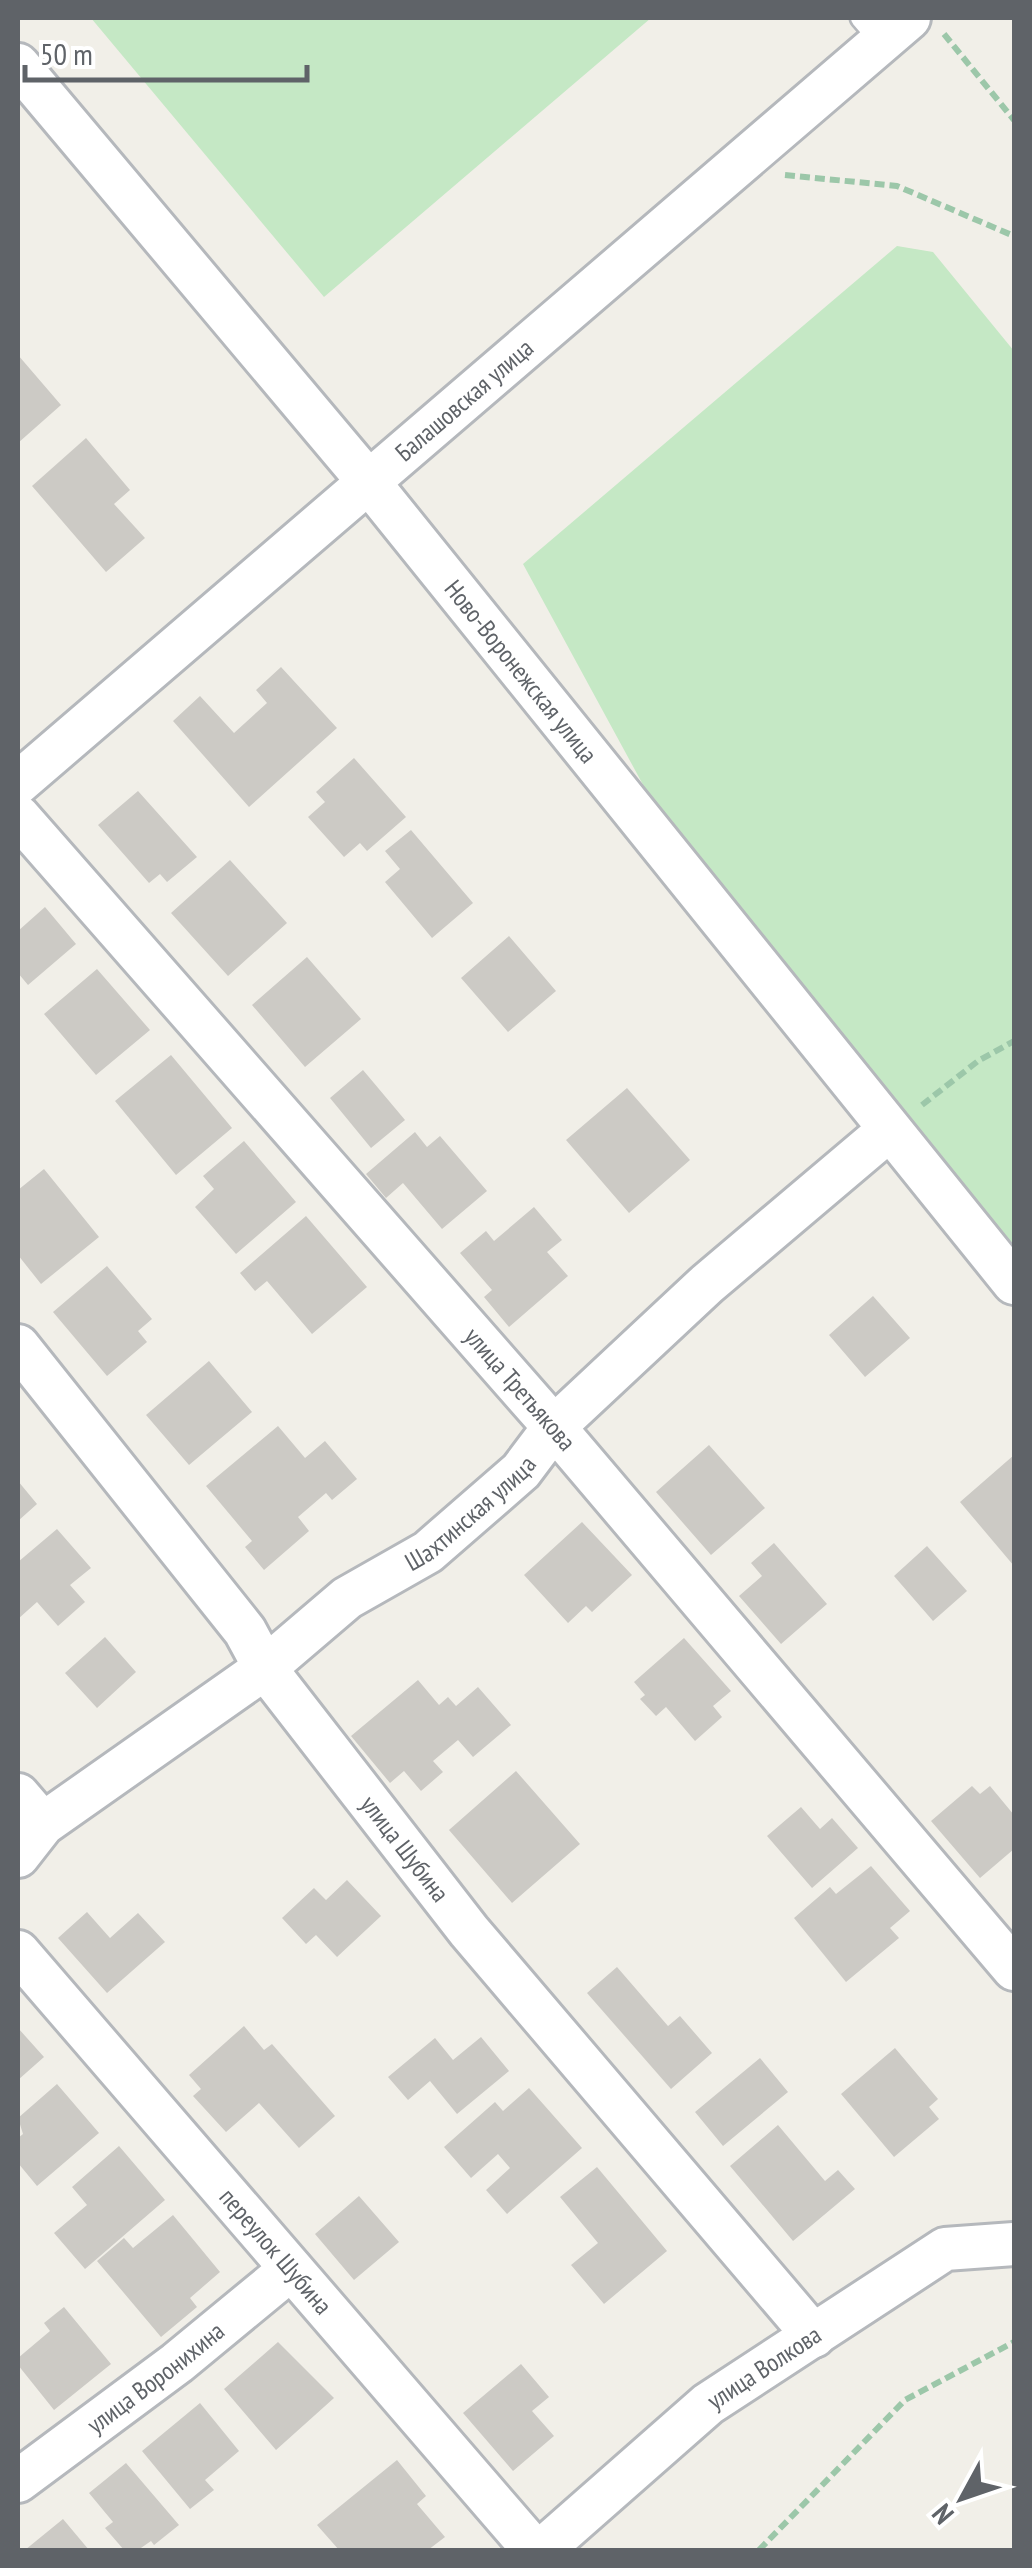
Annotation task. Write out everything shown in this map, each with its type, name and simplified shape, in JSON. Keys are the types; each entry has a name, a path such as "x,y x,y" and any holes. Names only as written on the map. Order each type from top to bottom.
{"street":[{"name":"Балашовская улица","path":"18,783 366,480 899,27"},
{"name":"Ново-Воронежская улица","path":"18,66 366,480 1014,1283"},
{"name":"улица Третьякова","path":"18,816 554,1427 1014,1969"},
{"name":"Шахтинская улица","path":"26,1825 265,1668 347,1598 428,1552 520,1471 554,1427 707,1284 889,1130"},
{"name":"улица Шубина","path":"18,1346 245,1630 265,1668 469,1930 814,2336"},
{"name":"переулок Шубина","path":"18,1952 534,2550"},
{"name":"улица Волкова","path":"542,2550 708,2404 944,2249 1014,2244"},
{"name":"улица Воронихина","path":"18,2480 177,2363 291,2269"}],"path":[{"path":"899,27 1014,120"},
{"path":"730,170 897,186 1014,236"},
{"path":"889,1130 978,1061 1014,1041"},
{"path":"759,2550 906,2400 1014,2342"}],"green space":[{"path":"91,18 651,18 324,297"},
{"path":"897,246 933,252 1014,351 1014,1252 660,816 523,564"}],"building":[{"path":"18,355 61,405 18,443"},
{"path":"86,438 130,490 114,504 145,538 106,572 32,486"},
{"path":"281,667 337,728 249,807 173,721 200,696 234,733 267,703 256,690"},
{"path":"354,758 406,817 367,851 360,843 344,857 308,817 325,802 316,792"},
{"path":"138,791 197,857 167,882 160,874 149,883 98,825"},
{"path":"411,830 473,903 432,938 385,882 400,869 385,851"},
{"path":"230,860 287,923 228,976 171,913"},
{"path":"45,907 76,944 28,985 18,973 18,931"},
{"path":"509,936 556,991 508,1032 461,978"},
{"path":"307,957 361,1019 305,1067 252,1005"},
{"path":"97,969 150,1030 96,1075 44,1014"},
{"path":"171,1055 232,1128 176,1175 115,1101"},
{"path":"363,1070 405,1120 371,1148 330,1098"},
{"path":"627,1088 690,1160 629,1213 566,1140"},
{"path":"415,1132 427,1147 440,1136 487,1191 442,1229 403,1183 386,1198 366,1174"},
{"path":"244,1141 296,1202 236,1254 195,1207 214,1189 203,1176"},
{"path":"44,1169 99,1237 41,1284 18,1255 18,1190"},
{"path":"534,1207 562,1240 547,1252 568,1276 509,1327 484,1297 492,1290 460,1253 486,1231 494,1241"},
{"path":"306,1216 367,1287 312,1334 267,1281 255,1291 240,1273"},
{"path":"107,1266 152,1319 138,1331 147,1342 107,1376 53,1312"},
{"path":"873,1296 910,1338 865,1377 829,1335"},
{"path":"209,1361 252,1412 189,1465 146,1415"},
{"path":"278,1426 305,1458 325,1441 357,1479 332,1500 326,1493 298,1517 309,1531 264,1570 245,1547 252,1541 206,1486"},
{"path":"709,1445 765,1508 711,1555 656,1492"},
{"path":"1014,1455 1014,1566 960,1502"},
{"path":"18,1481 37,1504 18,1521"},
{"path":"582,1522 632,1575 592,1612 586,1606 568,1623 524,1575"},
{"path":"57,1529 91,1568 70,1585 85,1602 58,1626 37,1602 18,1619 18,1562"},
{"path":"774,1543 827,1604 781,1644 739,1596 762,1576 751,1563"},
{"path":"927,1546 967,1591 933,1621 894,1576"},
{"path":"105,1637 136,1672 97,1708 65,1673"},
{"path":"684,1638 731,1691 713,1706 722,1717 695,1741 666,1707 656,1716 640,1699 645,1695 634,1682"},
{"path":"418,1680 439,1705 448,1697 456,1706 478,1687 511,1725 473,1757 458,1740 433,1761 443,1772 421,1791 404,1771 390,1783 351,1736"},
{"path":"516,1771 580,1844 512,1903 449,1830"},
{"path":"972,1786 980,1794 990,1786 1014,1815 1014,1849 980,1878 931,1821"},
{"path":"801,1807 820,1829 832,1818 858,1848 812,1888 767,1836"},
{"path":"871,1866 910,1911 890,1928 899,1938 846,1982 794,1918 830,1887 836,1894"},
{"path":"347,1880 381,1916 337,1957 316,1935 306,1944 282,1918 314,1888 326,1900"},
{"path":"87,1912 110,1938 138,1913 165,1942 107,1993 58,1938"},
{"path":"617,1967 668,2026 680,2016 712,2053 671,2089 587,1993"},
{"path":"244,2026 264,2050 272,2044 335,2116 299,2148 259,2103 226,2132 193,2096 201,2089 189,2075"},
{"path":"18,2028 44,2057 18,2080"},
{"path":"481,2037 509,2071 457,2114 430,2081 408,2100 388,2077 435,2038 453,2060"},
{"path":"895,2048 938,2099 929,2107 939,2119 894,2157 841,2094"},
{"path":"760,2058 788,2092 723,2146 695,2112"},
{"path":"57,2084 99,2133 37,2186 18,2163 18,2138 23,2134 18,2118"},
{"path":"529,2088 582,2148 507,2214 486,2190 510,2168 498,2154 471,2178 444,2147 495,2102 503,2111"},
{"path":"778,2125 825,2181 838,2170 855,2189 793,2241 730,2166"},
{"path":"119,2146 165,2200 85,2269 54,2233 87,2205 72,2187"},
{"path":"597,2167 667,2251 604,2304 571,2265 598,2243 560,2197"},
{"path":"359,2196 399,2242 354,2280 315,2234"},
{"path":"173,2215 220,2272 190,2298 197,2307 161,2337 97,2261 124,2238 133,2248"},
{"path":"64,2307 111,2364 54,2410 18,2365 18,2358 50,2331 44,2323"},
{"path":"278,2342 334,2398 276,2450 224,2389"},
{"path":"521,2364 549,2397 532,2411 554,2436 513,2471 463,2413"},
{"path":"200,2403 239,2451 205,2480 214,2490 190,2509 142,2451"},
{"path":"397,2460 426,2496 417,2504 445,2537 428,2550 339,2550 317,2525"},
{"path":"126,2463 179,2525 154,2545 151,2541 138,2550 124,2550 105,2528 113,2522 89,2493"},
{"path":"63,2519 89,2550 25,2550"}]}
